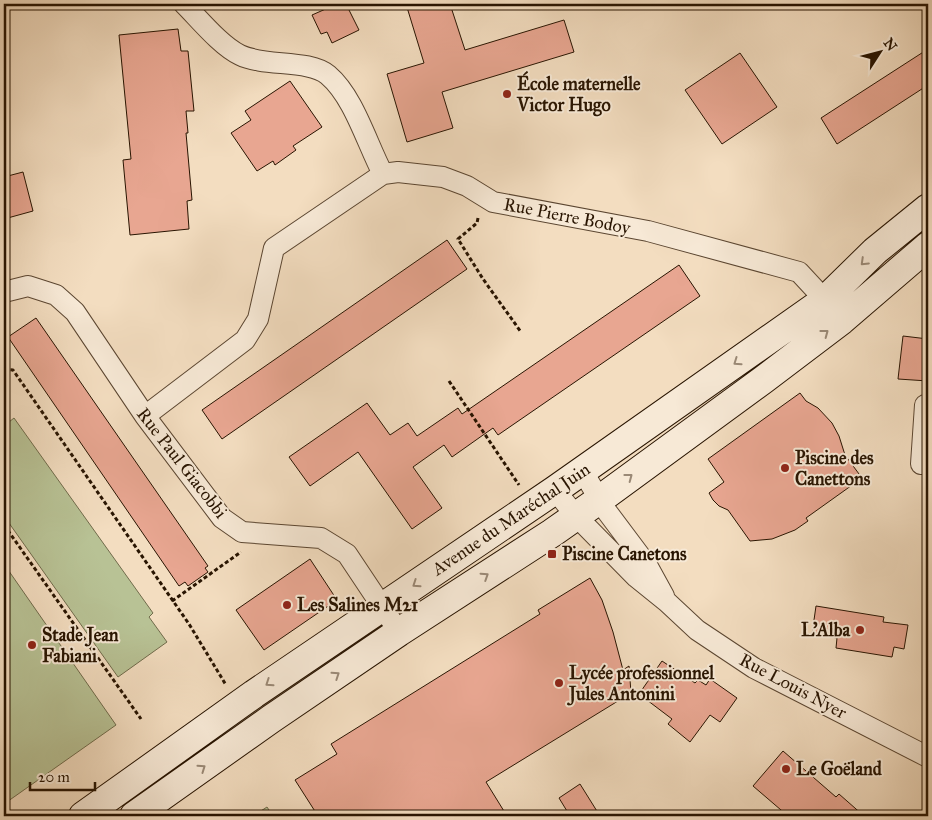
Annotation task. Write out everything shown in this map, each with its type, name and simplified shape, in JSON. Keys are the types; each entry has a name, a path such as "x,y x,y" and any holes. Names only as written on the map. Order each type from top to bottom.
{"main road":[{"name":"Avenue du Maréchal Juin","path":"83,816 239,704 555,490 825,300 875,251 928,208"},
{"name":"Avenue du Maréchal Juin","path":"134,816 270,719 398,632 599,500 842,320 927,250"}],"street":[{"path":"145,416 245,340 258,319 274,248 382,174 349,100 340,86 326,74 312,67 269,62 241,55 228,46 184,4"},
{"name":"Rue Pierre Bodoy","path":"382,174 398,172 443,177 467,186 493,202 648,231 799,272 825,300"},
{"path":"901,231 927,250"},
{"name":"Rue Paul Giacobbi","path":"4,292 28,286 56,294 75,312 145,416 222,518 242,532 321,538 347,554 398,632"},
{"path":"928,405 925,405 921,464 928,464"},
{"name":"Rue Louis Nyer","path":"582,470 599,500 647,565 667,602"},
{"name":"Rue Louis Nyer","path":"555,490 575,515 636,577 697,630 754,668 928,757"}],"path":[{"path":"483,195 477,223 458,239 483,279 521,332"},
{"path":"4,369 13,370 188,624 239,704"},
{"path":"450,380 532,505"},
{"path":"4,525 141,719"},
{"path":"172,601 247,548 259,533"}],"green space":[{"path":"14,418 153,613 149,617 167,642 118,677 4,516 4,426"},
{"name":"Stade Jean Fabiani","path":"4,564 116,725 4,804"},
{"path":"267,807 273,816 253,816"}],"building":[{"path":"337,4 346,4 359,30 332,43 327,32 321,34 312,15"},
{"path":"406,4 450,4 465,50 564,20 574,52 442,92 453,128 407,142 387,74 424,63"},
{"path":"178,29 181,51 188,51 194,111 186,111 192,200 187,201 189,229 130,235 123,160 131,159 119,35"},
{"path":"928,49 928,85 837,144 821,118"},
{"path":"740,53 777,107 722,144 685,90"},
{"path":"290,81 322,127 293,146 296,150 275,165 273,161 257,171 231,133 251,120 245,111"},
{"path":"23,172 33,211 4,219 4,177"},
{"path":"447,240 467,269 222,439 202,410"},
{"path":"679,265 700,296 498,435 493,428 452,457 444,445 413,467 442,508 412,529 358,452 310,486 289,457 367,403 390,435 408,423 417,436 458,408 462,414"},
{"path":"36,318 208,566 205,568 208,572 188,586 185,582 179,586 8,337"},
{"path":"903,336 928,339 928,381 898,379"},
{"name":"Piscine des Canettons","path":"800,393 806,401 818,408 832,423 839,436 845,455 862,478 806,518 808,521 795,530 772,539 750,541 728,510 719,506 709,493 724,482 708,459"},
{"name":"Les Salines M21","path":"310,559 337,600 264,650 236,610"},
{"path":"590,578 602,600 623,670 629,666 631,693 486,782 507,816 318,816 295,780 337,754 331,744 540,614 538,610"},
{"name":"L'Alba","path":"816,606 884,617 883,622 908,625 904,649 894,647 892,657 836,648 837,638 812,634"},
{"path":"662,661 695,683 698,680 706,685 710,679 737,698 720,722 710,715 690,742 668,724 672,719 639,694"},
{"name":"Le Goëland","path":"783,751 836,797 839,794 864,816 788,816 753,786"},
{"path":"580,784 600,816 570,816 559,798"}],"place":[{"name":"École maternelle Victor Hugo","path":"507,94"},
{"name":"Piscine des Canettons","path":"785,468"},
{"name":"Piscine Canetons","path":"552,554"},
{"name":"Les Salines M21","path":"287,605"},
{"name":"L'Alba","path":"860,630"},
{"name":"Stade Jean Fabiani","path":"32,645"},
{"name":"Lycée professionnel Jules Antonini","path":"559,683"},
{"name":"Le Goëland","path":"786,769"}]}
